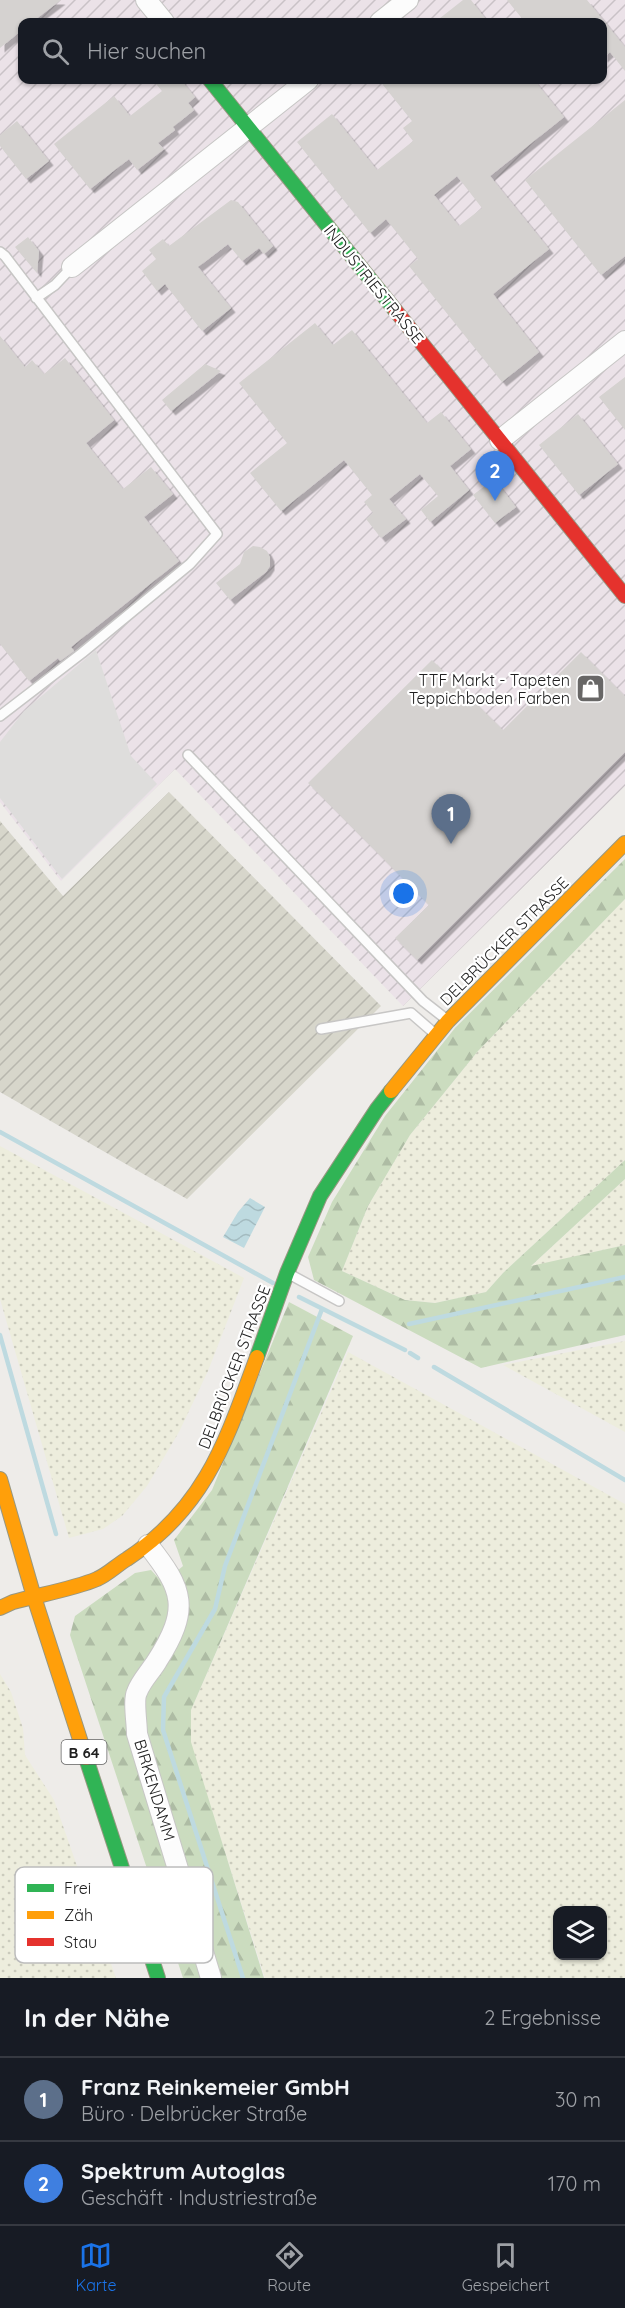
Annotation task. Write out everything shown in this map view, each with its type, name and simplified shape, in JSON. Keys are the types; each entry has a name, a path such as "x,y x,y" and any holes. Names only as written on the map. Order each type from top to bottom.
{"street":[{"path":"146,0 161,18"},
{"path":"385,18 408,0"},
{"name":"INDUSTRIESTRASSE","path":"213,84 625,596"},
{"path":"72,267 303,84"},
{"path":"500,440 625,341"},
{"name":"DELBRÜCKER STRASSE","path":"0,1608 97,1579 148,1545 178,1516 202,1486 227,1439 287,1273 320,1196 377,1108 448,1021 625,843"},
{"name":"B 64","path":"0,1479 34,1596 122,1867"},
{"name":"BIRKENDAMM","path":"148,1545 170,1573 177,1589 179,1613 159,1658 136,1693 137,1734 177,1867"},
{"name":"B 64","path":"153,1963 158,1978"},
{"name":"BIRKENDAMM","path":"206,1963 211,1978"}],"lane":[{"path":"0,252 5,255 217,534 190,564 82,653 0,716"},
{"path":"36,298 55,285 72,267"},
{"path":"188,755 423,1001 448,1021"},
{"path":"321,1029 411,1013 436,1035"},
{"path":"287,1273 339,1301"}],"shaded area":[{"path":"0,0 625,0 625,786 403,1006 175,769 61,881 0,802"},
{"path":"96,650 131,756 157,784 62,879 0,798 0,742 24,711"},
{"path":"169,792 381,1006 187,1199 0,1092 0,821 63,896"}],"green space":[{"path":"625,859 625,899 478,1051 410,1135 368,1206 342,1271 405,1300 435,1303 486,1292 503,1273 625,1160 625,1179 531,1266 625,1245 625,1335 481,1368 314,1280 308,1257 332,1202 385,1116 455,1028"},
{"path":"625,899 625,1160 503,1273 486,1292 435,1303 405,1300 342,1271 368,1206 410,1135 478,1051"},
{"path":"0,1146 244,1278 208,1371 179,1432 147,1486 122,1516 103,1529 69,1538 0,1299"},
{"path":"625,1179 625,1245 530,1267"},
{"path":"289,1302 353,1336 191,1710 191,1742 264,1978 183,1978 178,1963 213,1963 213,1867 146,1867 70,1635 75,1616 135,1573 151,1570 163,1583 183,1566 174,1540 212,1490"},
{"path":"625,1341 625,1432 503,1365"},
{"path":"348,1352 625,1504 625,1978 265,1978 190,1742 191,1710"},
{"path":"0,1674 11,1692 23,1728 25,1755 54,1800 77,1867 15,1867 15,1963 111,1963 116,1978 0,1978"}],"water":[{"path":"250,1198 265,1207 244,1248 223,1237 238,1212"}],"building":[{"path":"0,0 61,0 37,18 18,18 18,33 0,48"},
{"path":"463,0 471,0 485,18 440,18"},
{"path":"507,0 587,0 602,18 522,18"},
{"path":"607,25 625,47 625,71 610,52 607,55"},
{"path":"156,84 184,84 195,97 188,103 194,110 173,127 175,130 158,143 164,149 137,170 129,159 90,189 54,144 114,96 130,116 162,91"},
{"path":"382,84 537,84 564,117 490,176 549,249 493,294 539,352 502,382 409,266 418,259 386,219 370,233 297,142 332,114 377,170 413,141 403,128 412,121","holes":["457,176 482,208 459,226 434,195"]},
{"path":"625,100 625,256 601,275 525,180"},
{"path":"17,121 49,161 26,179 0,146 0,135"},
{"path":"231,200 238,202 273,246 264,254 259,248 242,261 228,244 198,267 231,308 202,331 165,284 157,291 142,271 156,259 149,250 163,239 169,246"},
{"path":"28,237 39,251 37,273 15,247"},
{"path":"315,323 333,345 352,330 427,423 441,412 471,449 450,466 469,490 430,522 421,510 438,496 420,474 389,499 406,519 381,538 366,519 373,513 364,502 372,495 344,460 281,511 250,473 287,443 239,383"},
{"path":"0,336 25,367 32,360 44,374 65,358 114,420 86,443 123,489 151,467 173,494 144,517 179,561 71,647 74,651 60,661 58,658 29,681 0,644"},
{"path":"205,364 221,371 171,411 162,400"},
{"path":"625,377 625,430 599,397"},
{"path":"578,414 618,464 579,495 539,445"},
{"path":"494,479 516,507 495,523 473,495"},
{"path":"253,546 267,551 270,566 266,572 230,600 216,583 240,564 244,552"},
{"path":"581,652 625,696 625,752 417,960 395,938 429,905 308,783 432,660 503,730"}],"waterway":[{"path":"0,1132 273,1283"},
{"path":"409,1324 625,1277"},
{"path":"299,1297 405,1350"},
{"path":"207,1867 163,1730 164,1697 215,1609 225,1566 322,1309"},
{"path":"0,1335 56,1534"},
{"path":"410,1353 418,1358"},
{"path":"434,1367 625,1480"},
{"path":"213,1885 243,1978"}],"traffic: fast":[{"path":"213,84 395,310"},
{"path":"257,1357 287,1273 320,1196 391,1091"},
{"path":"86,1758 122,1867"},
{"path":"153,1963 158,1978"}],"traffic: slow":[{"path":"391,1091 448,1021 625,843"},
{"path":"0,1608 13,1602 88,1583 101,1577 154,1539 195,1494 210,1470 235,1417 257,1357"},
{"path":"0,1479 34,1597 86,1758"}],"traffic: jam":[{"path":"395,310 625,596"}],"place":[{"name":"Spektrum Autoglas","path":"495,501"},
{"name":"TTF Markt - Tapeten Teppichboden Farben","path":"591,689"},
{"name":"Franz Reinkemeier GmbH","path":"451,844"}]}
